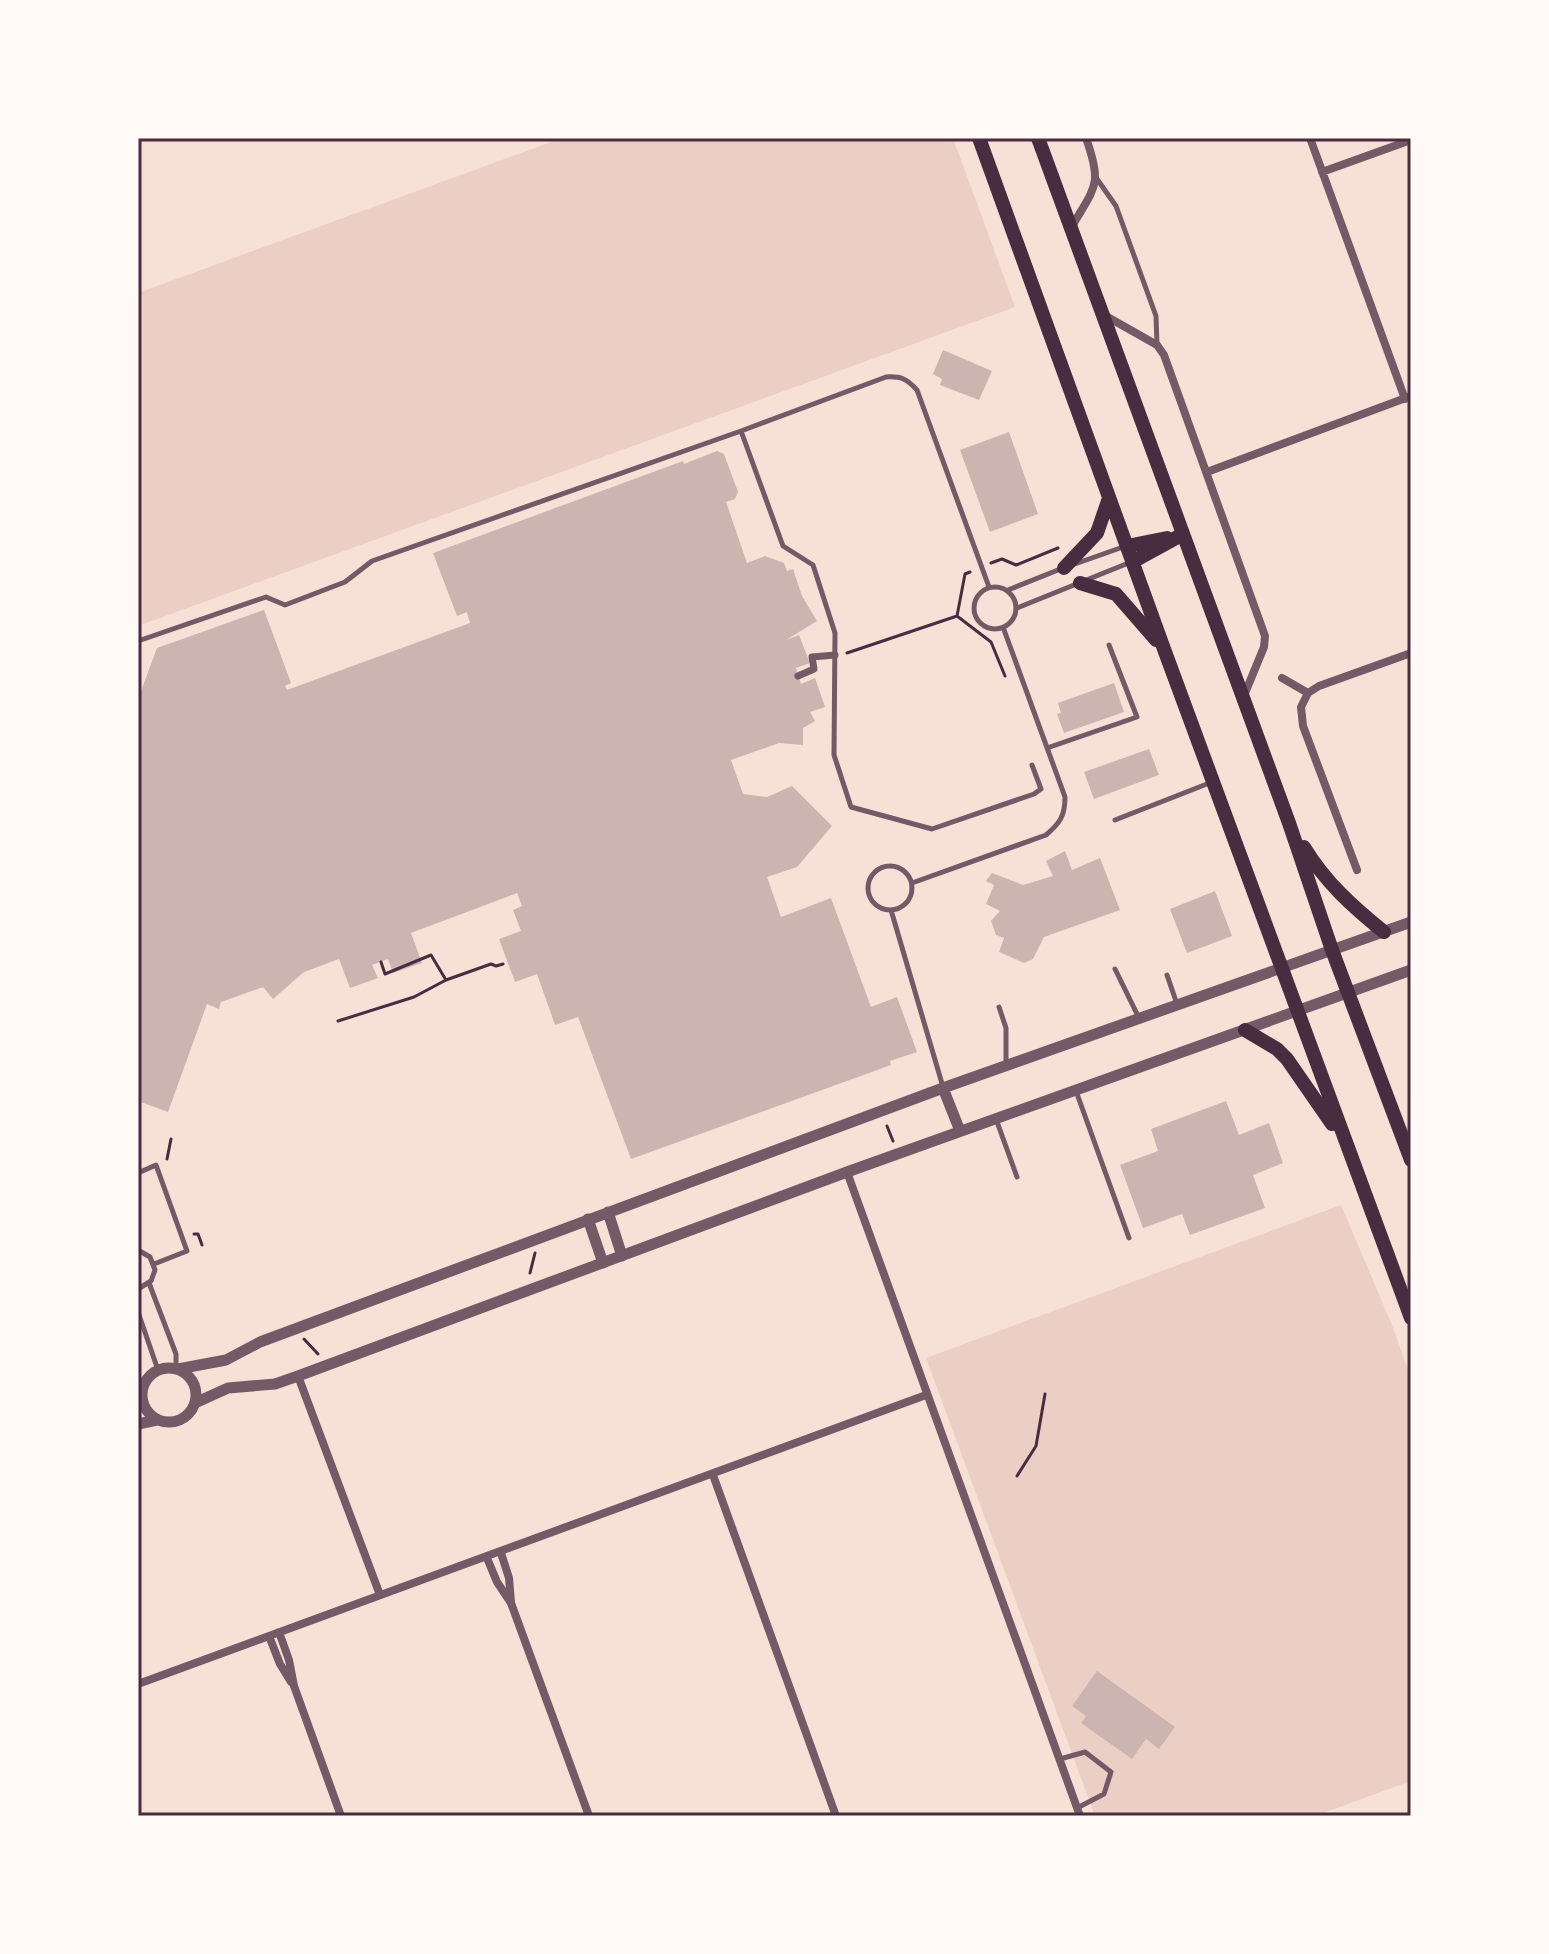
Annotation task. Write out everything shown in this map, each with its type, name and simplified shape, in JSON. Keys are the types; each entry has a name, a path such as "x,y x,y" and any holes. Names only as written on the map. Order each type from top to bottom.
{"main road":[{"path":"979,138 1411,1318"},
{"path":"1038,138 1411,1160"},
{"path":"1064,568 1097,533 1109,498"},
{"path":"1127,546 1183,534"},
{"path":"1132,562 1183,534"},
{"path":"1080,583 1116,594 1164,649"},
{"path":"1289,823 1313,862 1337,891 1356,912 1384,932"},
{"path":"1245,1030 1277,1049 1287,1059 1349,1152"}],"street":[{"path":"1071,228 1097,179 1096,166 1086,138"},
{"path":"1207,472 1408,398 1310,138"},
{"path":"1322,172 1411,140"},
{"path":"1103,315 1157,345 1164,355 1207,472 1265,636 1264,647 1243,698"},
{"path":"1357,870 1303,726 1301,707 1308,693 1319,686 1409,654 1411,665"},
{"path":"798,676 814,669 812,657 835,655"},
{"path":"1282,678 1308,693"},
{"path":"157,1420 144,1408 140,1388 158,1370 226,1360 260,1342 588,1219 943,1088 1411,922"},
{"path":"138,1424 157,1420 170,1423 182,1419 195,1403 228,1388 275,1384 298,1376 847,1172 1411,970"},
{"path":"943,1088 960,1131"},
{"path":"847,1172 1079,1812"},
{"path":"608,1212 622,1256"},
{"path":"588,1219 603,1263"},
{"path":"177,1369 193,1383 195,1403"},
{"path":"298,1376 380,1595"},
{"path":"138,1684 926,1395"},
{"path":"713,1475 836,1816"},
{"path":"501,1553 509,1578 511,1603"},
{"path":"487,1558 497,1582 511,1603 589,1816"},
{"path":"274,1634 280,1664 294,1686 341,1816"}],"lane":[{"path":"1097,179 1116,206 1156,316 1159,330 1157,345"},
{"path":"138,641 266,597 285,605 345,582 372,561 886,377 899,376 917,390 989,587"},
{"path":"741,431 783,546 813,565 835,633 834,755 851,807 932,829 1034,794 1041,789 1032,765"},
{"path":"1008,590 1017,608 1013,620 1003,627 989,628 975,614 975,601 983,590 989,587 1008,590 1127,546"},
{"path":"1017,608 1132,562"},
{"path":"912,883 1036,839 1055,828 1065,812 1065,797 1003,627"},
{"path":"1047,748 1137,717 1109,645"},
{"path":"1115,820 1213,782"},
{"path":"892,866 905,871 912,883 912,891 905,904 891,910 883,909 872,901 868,887 878,869 892,866"},
{"path":"891,910 943,1088"},
{"path":"1115,969 1139,1020"},
{"path":"1167,975 1178,1006"},
{"path":"999,1007 1006,1028 1006,1066"},
{"path":"1075,1090 1129,1238"},
{"path":"996,1119 1017,1177"},
{"path":"138,1173 156,1165 187,1251 154,1264"},
{"path":"138,1250 154,1264 149,1283 138,1289"},
{"path":"149,1283 176,1354 177,1369"},
{"path":"138,1312 158,1370"},
{"path":"1060,1760 1085,1752 1111,1772 1104,1794 1079,1812"}],"path":[{"path":"957,616 965,574 1002,559 1016,565 1059,548"},
{"path":"835,655 853,653 957,616"},
{"path":"957,616 991,642 1005,676"},
{"path":"381,962 385,974 431,955 446,980"},
{"path":"338,1021 414,997 446,980 491,964 503,964"},
{"path":"885,1119 894,1145"},
{"path":"167,1159 171,1139"},
{"path":"190,1222 202,1245"},
{"path":"529,1281 535,1248"},
{"path":"302,1331 305,1340 321,1357"},
{"path":"1017,1476 1036,1446 1045,1394"}],"shaded area":[{"path":"562,138 953,138 1015,307 138,626 138,293"},
{"path":"1341,1205 1411,1378 1411,1781 1315,1816 1095,1816 926,1358"}],"building":[{"path":"943,350 992,371 979,400 940,385 942,379 933,374"},
{"path":"1009,432 1038,514 990,532 960,450"},
{"path":"717,451 724,454 738,492 735,499 726,502 747,563 765,556 784,563 787,571 793,569 802,596 817,621 786,640 799,635 810,663 796,668 801,684 815,678 825,707 810,712 815,721 803,728 803,745 779,743 731,760 743,794 767,797 792,786 832,826 797,867 767,877 781,917 831,898 871,1007 897,997 917,1052 890,1061 891,1065 631,1159 578,1017 555,1025 537,974 515,982 499,939 521,931 513,910 522,906 517,893 411,933 422,963 393,973 388,959 372,965 378,978 350,988 339,959 304,972 273,999 263,987 221,1002 219,1009 207,1004 168,1112 138,1101 138,699 157,648 264,610 291,683 285,686 287,690 470,623 467,612 457,616 433,553"},
{"path":"1114,683 1124,712 1064,733 1057,714 1061,713 1058,703"},
{"path":"1149,749 1159,775 1094,799 1084,772"},
{"path":"1065,851 1072,870 1100,858 1120,910 1044,937 1033,959 1024,963 999,952 1004,938 996,935 991,921 1000,911 986,904 994,885 986,881 992,873 1023,885 1053,876 1046,861"},
{"path":"1215,891 1232,936 1187,953 1170,909"},
{"path":"1226,1101 1239,1135 1269,1123 1283,1163 1253,1175 1265,1208 1190,1235 1182,1214 1143,1228 1120,1165 1158,1151 1151,1129"},
{"path":"1097,1671 1175,1727 1159,1749 1146,1739 1132,1759 1081,1723 1086,1716 1072,1706"}]}
